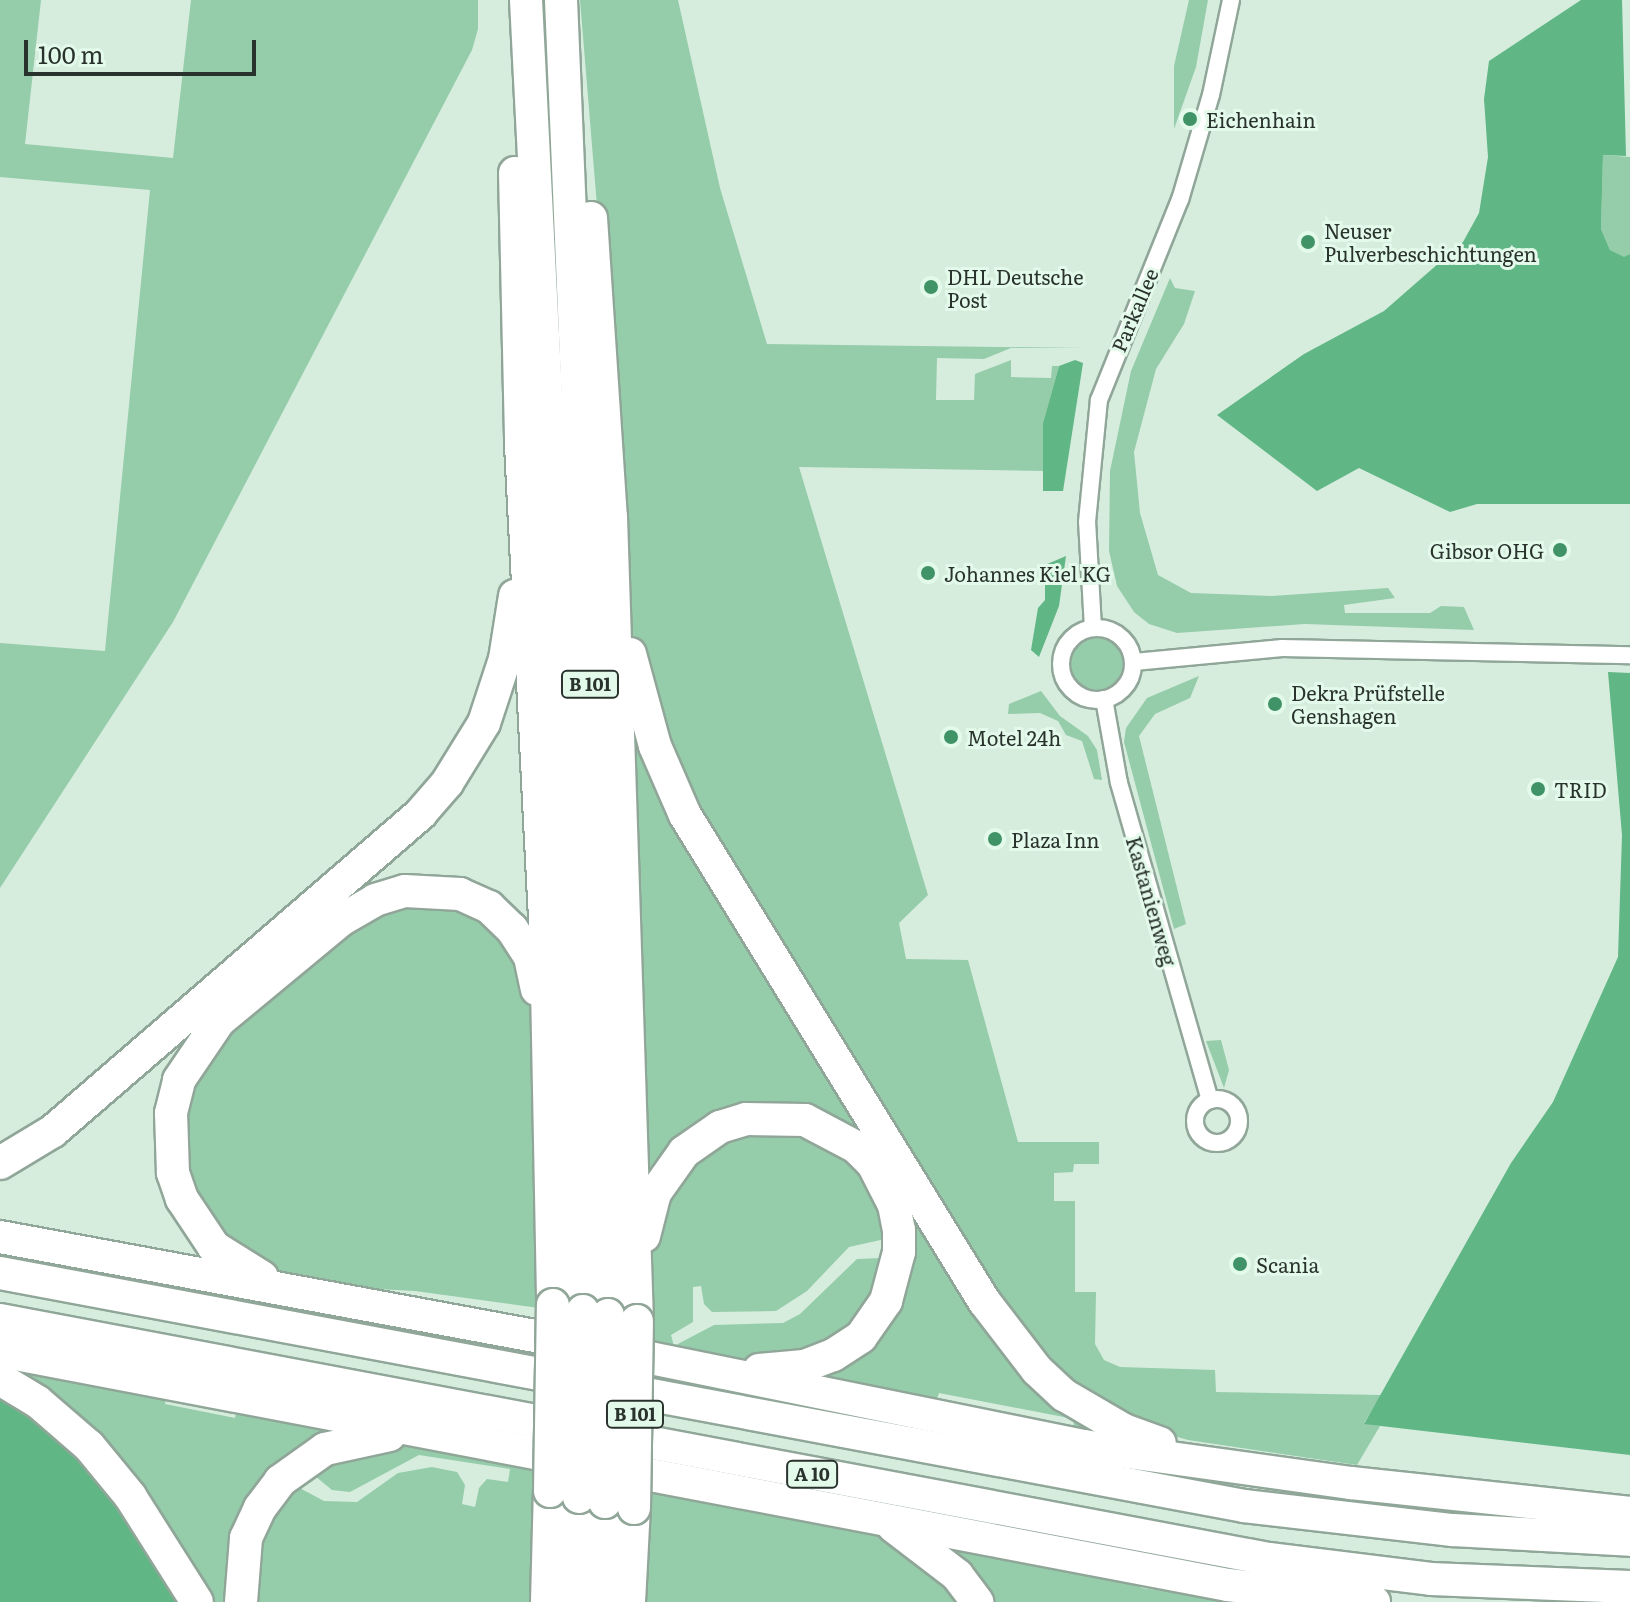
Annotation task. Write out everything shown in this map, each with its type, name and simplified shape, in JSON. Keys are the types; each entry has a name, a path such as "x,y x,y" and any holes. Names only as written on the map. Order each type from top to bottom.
{"highway":[{"name":"B 101","path":"526,0 595,1313 592,1499 573,1602"},
{"name":"B 101","path":"561,0 604,1026 592,1499 599,1602"},
{"name":"B 101","path":"564,53 593,230 611,517 636,1282 595,1313"},
{"name":"B 101","path":"528,58 513,213 549,1064 595,1313"},
{"path":"0,1163 53,1131 295,926 421,813 471,746 495,694 513,617 521,445"},
{"path":"611,517 629,648 658,755 708,855 1010,1338 1037,1370 1088,1411 1124,1430 1240,1468"},
{"path":"326,1296 261,1277 214,1247 182,1199 173,1173 171,1113 179,1080 219,1021 341,920 394,894 460,894 489,907 512,929 530,957 549,1064"},
{"path":"621,1352 750,1370 804,1366 861,1337 894,1281 899,1230 885,1184 856,1147 805,1120 773,1116 720,1127 684,1152 654,1198 636,1282"},
{"path":"0,1237 621,1352 1084,1446 1240,1468 1630,1513"},
{"name":"A 10","path":"0,1273 1244,1506 1453,1530 1630,1540"},
{"name":"A 10","path":"0,1320 1269,1559 1431,1579 1630,1587"},
{"path":"0,1351 1228,1585 1374,1602"},
{"path":"0,1379 65,1423 104,1462 197,1602"},
{"path":"241,1602 242,1556 260,1508 295,1468 325,1449 383,1435 540,1455"},
{"name":"B 101","path":"545,1592 592,1499"},
{"name":"B 101","path":"592,1499 629,1602"},
{"path":"884,1519 957,1575 977,1602"}],"street":[{"name":"Parkallee","path":"1093,628 1087,522 1099,400 1184,187 1211,95 1231,0"},
{"path":"1093,628 1125,641 1134,662 1126,686 1104,699 1081,697 1061,670 1065,646 1093,628"},
{"path":"1134,662 1282,648 1630,655"},
{"name":"Kastanienweg","path":"1104,699 1119,783 1210,1100"}],"green space":[{"path":"0,0 41,0 25,144 173,158 191,0 478,0 478,29 472,50 173,622 0,888 0,643 105,651 150,190 0,177"},
{"path":"580,0 678,0 720,188 767,344 1086,348 1011,348 984,359 937,358 936,400 974,400 975,374 1011,360 1011,377 1051,378 1052,366 1059,366 1043,423 1044,471 799,467 928,895 899,923 906,959 968,960 1018,1142 1099,1142 1099,1164 1074,1164 1073,1172 1054,1173 1054,1201 1075,1201 1075,1292 1096,1292 1095,1344 1104,1360 1120,1367 1215,1370 1216,1392 1381,1395 1364,1423 1380,1426 1357,1465 1188,1440 1146,1428 1077,1390 1022,1335 698,821 639,666 632,630"},
{"path":"1189,0 1208,0 1196,67 1174,129 1174,66"},
{"path":"1581,0 1622,0 1626,156 1603,155 1601,229 1610,250 1624,257 1630,254 1630,504 1477,504 1450,512 1359,468 1317,491 1217,415 1304,354 1384,311 1463,242 1479,213 1488,157 1484,99 1489,61"},
{"path":"1603,155 1630,157 1630,254 1624,258 1610,250 1601,229"},
{"path":"1170,278 1175,288 1195,291 1184,324 1156,369 1134,452 1140,513 1158,575 1191,593 1272,596 1388,588 1395,598 1344,605 1345,613 1430,613 1441,606 1464,607 1474,630 1305,624 1177,633 1149,624 1134,612 1117,586 1109,551 1110,471 1131,371"},
{"path":"1075,360 1083,363 1063,491 1043,491 1043,423 1059,366"},
{"path":"1066,556 1059,606 1039,657 1031,650 1038,608 1045,600 1045,565"},
{"path":"1097,638 1116,645 1123,664 1116,683 1097,690 1078,683 1071,664 1078,645"},
{"path":"1608,672 1630,673 1630,1455 1364,1424 1511,1163 1553,1102 1618,957 1622,835"},
{"path":"1199,676 1190,698 1155,714 1139,736 1186,924 1174,929 1124,742 1126,728 1147,698"},
{"path":"622,686 981,1314 1103,1432 1073,1432 1074,1419 939,1393 934,1407 793,1380 868,1336 895,1188 781,1109 649,1188"},
{"path":"1041,691 1060,716 1088,736 1097,750 1102,780 1094,779 1082,741 1066,735 1058,721 1040,713 1008,714 1009,704"},
{"path":"459,902 496,926 524,964 536,1013 539,1308 415,1291 340,1287 281,1273 240,1255 201,1216 181,1169 185,1090 228,1027 386,903"},
{"path":"1221,1040 1229,1070 1224,1088 1206,1041"},
{"path":"810,1128 878,1185 885,1239 849,1247 807,1291 776,1311 712,1312 704,1304 701,1286 693,1287 693,1322 671,1335 674,1346 714,1325 783,1323 800,1314 857,1259 883,1258 887,1276 835,1346 752,1364 652,1350 650,1239 659,1199 724,1132"},
{"path":"0,1365 168,1390 165,1404 235,1418 239,1402 362,1427 305,1449 233,1602 209,1602"},
{"path":"0,1391 22,1403 108,1483 184,1602 0,1602"},
{"path":"385,1439 538,1463 531,1602 250,1602 257,1533 294,1485 324,1501 357,1502 398,1473 432,1467 457,1472 465,1485 462,1504 475,1507 479,1488 487,1479 508,1482 510,1469 419,1455 350,1492 332,1490 315,1476 313,1471"},
{"path":"649,1484 881,1533 970,1602 640,1602"},
{"path":"935,1536 1144,1574 1141,1588 1211,1597 1342,1602 989,1602"}],"place":[{"name":"Eichenhain","path":"1190,119"},
{"name":"Neuser Pulverbeschichtungen","path":"1308,242"},
{"name":"DHL Deutsche Post","path":"931,287"},
{"name":"Gibsor OHG","path":"1560,550"},
{"name":"Johannes Kiel KG","path":"928,573"},
{"name":"Dekra Prüfstelle Genshagen","path":"1275,704"},
{"name":"Motel 24h","path":"951,737"},
{"name":"TRID","path":"1538,789"},
{"name":"Plaza Inn","path":"995,839"},
{"name":"Scania","path":"1240,1264"}]}
